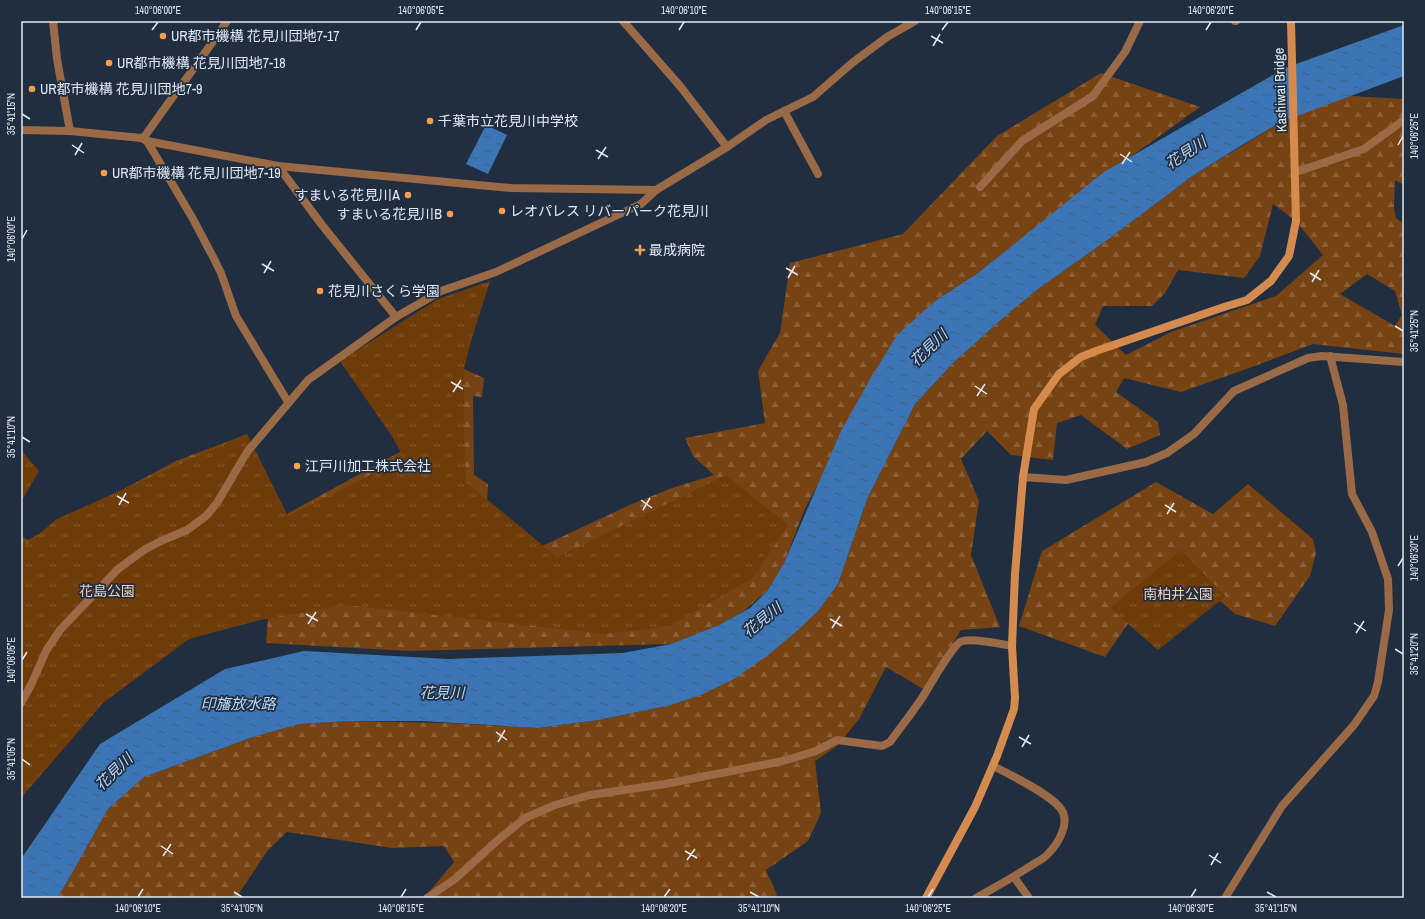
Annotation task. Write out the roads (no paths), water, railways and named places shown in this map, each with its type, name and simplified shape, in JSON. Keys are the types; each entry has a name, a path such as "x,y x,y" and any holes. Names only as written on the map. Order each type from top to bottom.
{"street":[{"path":"53,21 57,59 70,131"},
{"path":"144,140 145,136 166,105 205,54 227,21"},
{"path":"623,21 680,86 727,147"},
{"path":"21,703 46,652 60,630 118,569 144,550 187,530 206,516 216,503 247,452 308,380 396,317 440,291 496,272 640,204 656,190 727,147 766,120 813,97 852,63 887,37 915,21"},
{"path":"980,187 1022,140 1093,96 1125,52 1140,21"},
{"name":"Kashiwai Bridge","path":"926,898 975,807 993,766 1014,709 1015,698 1012,646 1015,574 1023,477 1034,409 1059,374 1081,357 1247,300 1271,281 1289,256 1296,222 1296,172 1291,21"},
{"path":"784,111 818,174"},
{"path":"1296,172 1364,149 1404,120"},
{"path":"21,130 70,131 144,140 278,166 511,188 656,190"},
{"path":"144,140 193,219 221,273 236,316 288,402"},
{"path":"278,166 322,225 396,317"},
{"path":"1023,477 1066,480 1146,462 1167,453 1194,434 1234,391 1308,358 1330,356 1404,362"},
{"path":"1225,898 1282,806 1359,718 1374,696 1378,682 1389,610 1388,579 1372,532 1352,494 1343,405 1330,356"},
{"path":"427,898 455,879 525,818 555,805 590,794 665,784 783,761 816,751 837,740 882,746 890,742 952,650 960,642 968,640 992,642 1012,646"},
{"path":"976,898 1047,855 1058,842 1065,819 1060,808 1047,796 993,766"},
{"path":"1014,876 1029,898"}],"water":[{"name":"印旛放水路","path":"1404,25 1404,76 1281,122 1191,177 1106,241 1038,289 954,362 915,404 867,499 838,584 818,611 798,630 767,656 734,679 701,695 671,705 599,720 538,728 422,721 349,721 299,724 250,738 144,777 108,809 57,898 21,898 21,859 100,744 225,669 304,651 448,659 623,653 671,644 719,625 750,608 768,590 784,563 841,431 869,381 897,335 935,301 978,273 1104,172 1285,68"},
{"path":"486,125 507,135 488,174 466,164"}],"place":[{"name":"UR都市機構 花見川団地7-17","path":"163,36"},
{"name":"UR都市機構 花見川団地7-18","path":"109,63"},
{"name":"UR都市機構 花見川団地7-9","path":"32,89"},
{"name":"千葉市立花見川中学校","path":"430,121"},
{"name":"UR都市機構 花見川団地7-19","path":"104,173"},
{"name":"すまいる花見川A","path":"408,195"},
{"name":"レオパレス リバーパーク花見川","path":"502,211"},
{"name":"すまいる花見川B","path":"450,214"},
{"name":"最成病院","path":"640,250"},
{"name":"花見川さくら学園","path":"320,291"},
{"name":"江戸川加工株式会社","path":"297,466"}],"water label":[{"name":"花見川","path":"1186,153"},
{"name":"花見川","path":"929,348"},
{"name":"花見川","path":"762,620"},
{"name":"花見川","path":"442,693"},
{"name":"花見川","path":"114,772"}],"park label":[{"name":"花島公園","path":"107,591"},
{"name":"南柏井公園","path":"1178,594"}]}
